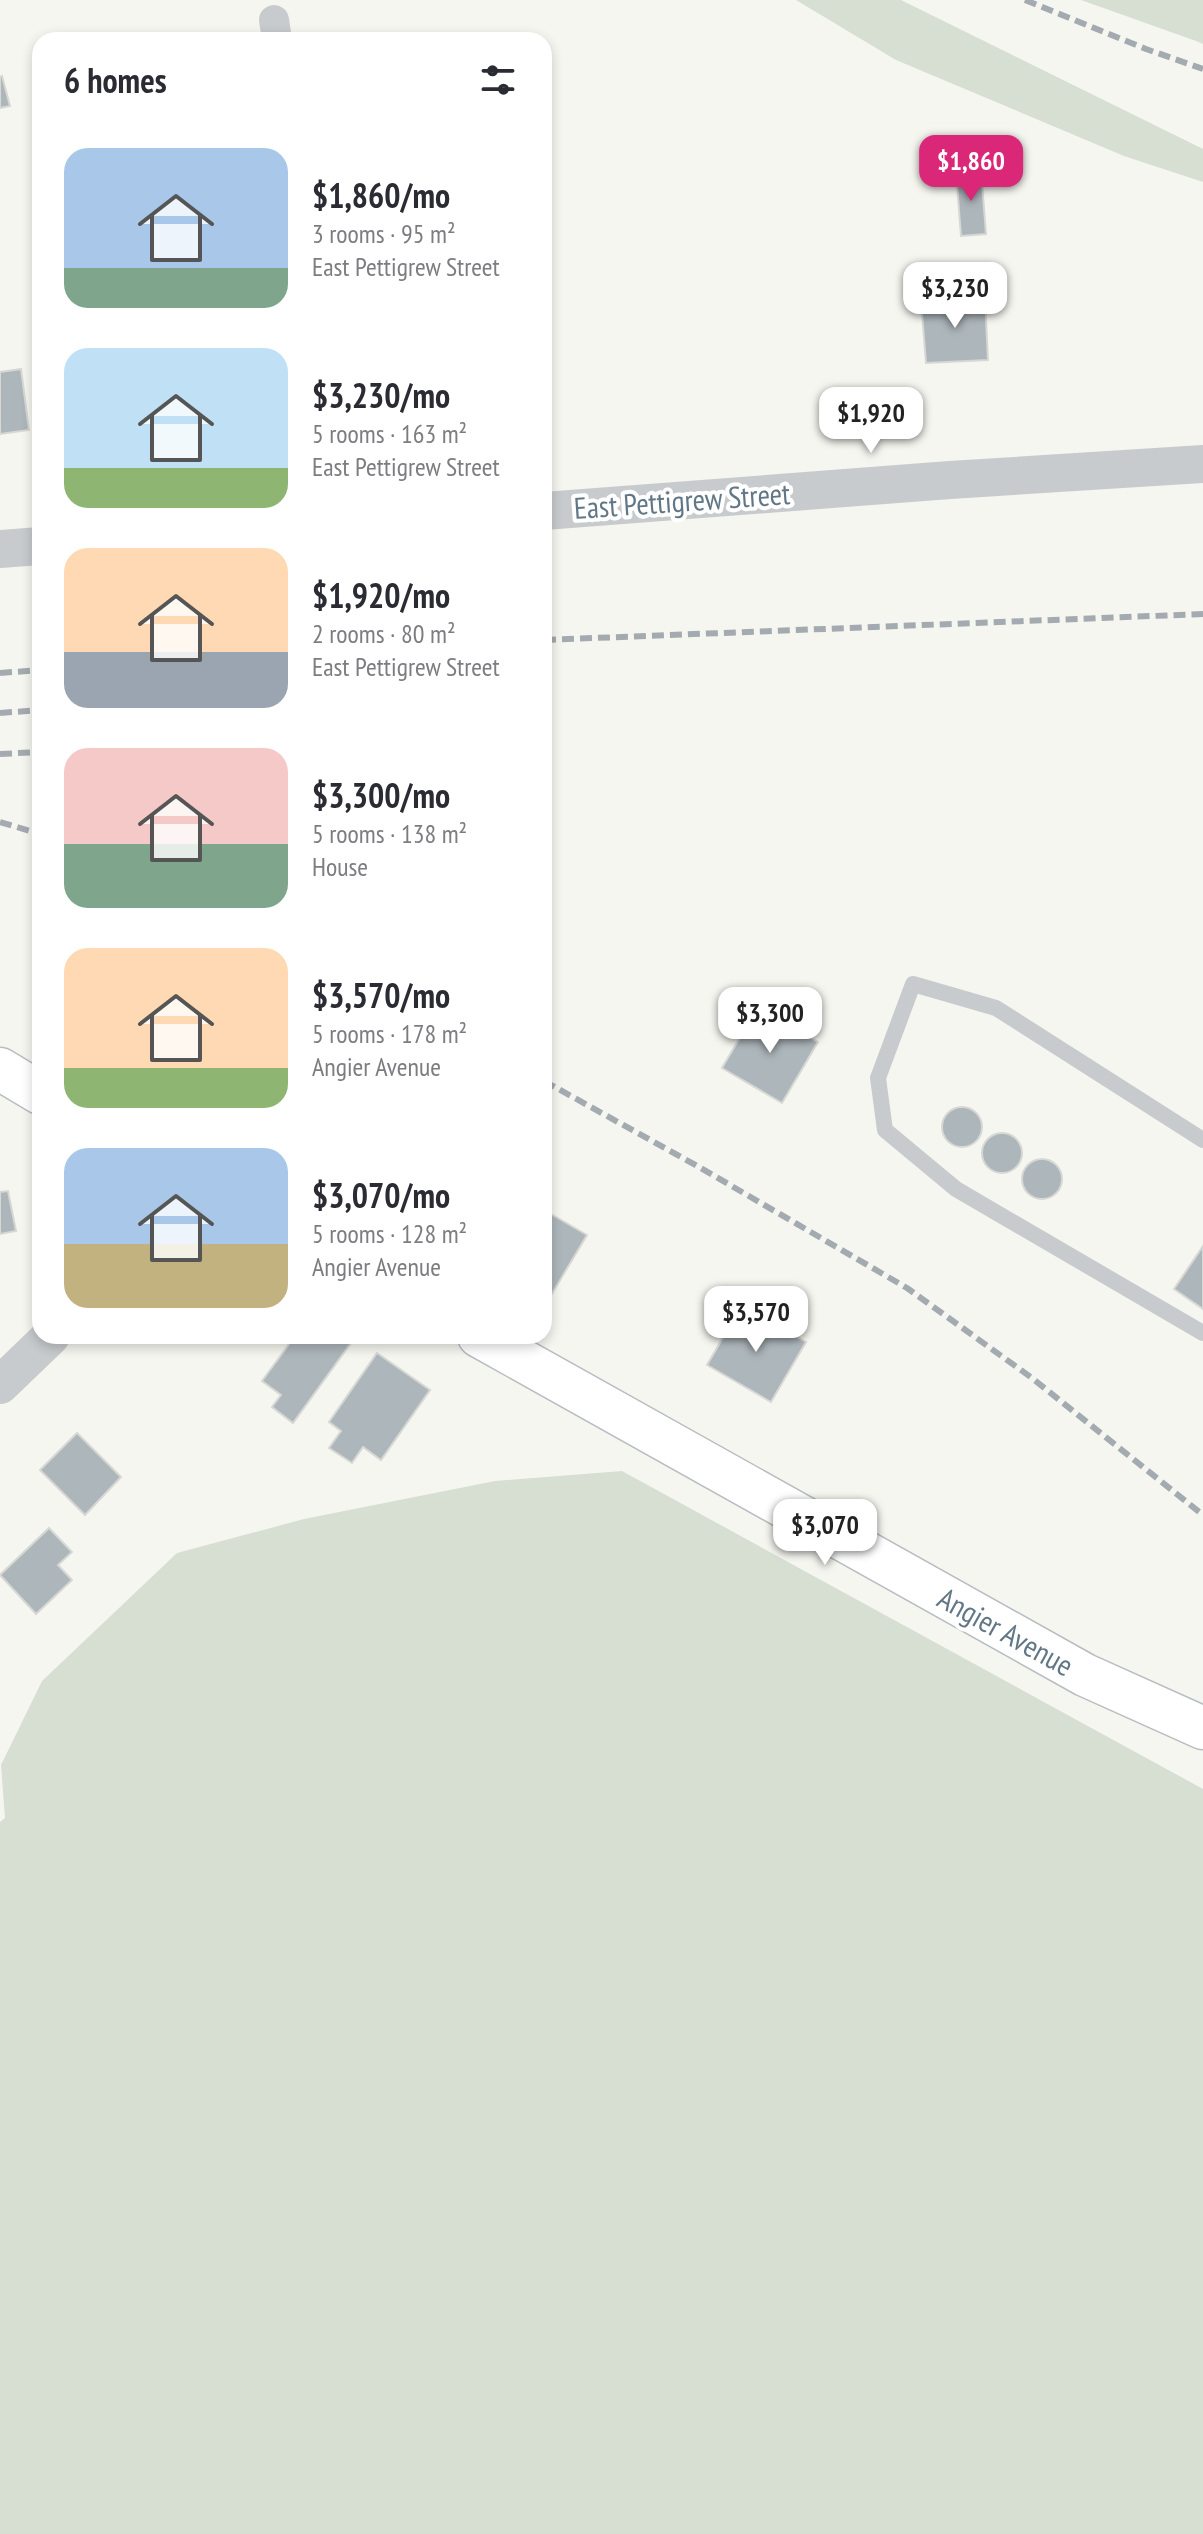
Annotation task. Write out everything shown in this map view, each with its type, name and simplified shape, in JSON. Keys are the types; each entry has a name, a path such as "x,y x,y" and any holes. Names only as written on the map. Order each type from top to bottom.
{"main road":[{"path":"0,1069 32,1088"},
{"name":"Angier Avenue","path":"493,1344 1085,1675 1203,1728"}],"street":[{"name":"East Pettigrew Street","path":"552,510 1203,464"},
{"path":"0,549 32,547"},
{"path":"0,1385 43,1344"}],"lane":[{"path":"1203,1140 996,1008 913,984 878,1078 885,1130 956,1189 1203,1333"}],"shaded area":[{"path":"796,0 901,0 1203,149 1203,182 1124,156 896,60"},
{"path":"1081,0 1203,0 1203,44 1196,41"},
{"path":"622,1471 1203,1789 1203,2534 0,2534 0,1822 5,1818 1,1765 42,1681 177,1553 304,1519 495,1481"}],"building":[{"path":"0,77 10,106 0,108"},
{"path":"981,170 986,234 961,236 956,172"},
{"path":"985,298 988,360 926,363 921,301"},
{"path":"21,369 29,430 0,434 0,372"},
{"path":"758,1007 818,1042 782,1103 722,1068"},
{"path":"962,1107 976,1113 982,1127 976,1141 962,1147 948,1141 942,1127 948,1113"},
{"path":"1002,1133 1016,1139 1022,1153 1016,1167 1002,1173 988,1167 982,1153 988,1139"},
{"path":"1042,1159 1056,1165 1062,1179 1056,1193 1042,1199 1028,1193 1022,1179 1028,1165"},
{"path":"8,1191 16,1231 0,1234 0,1192"},
{"path":"552,1215 587,1235 552,1294"},
{"path":"1203,1246 1203,1309 1174,1289"},
{"path":"742,1305 806,1342 771,1402 707,1365"},
{"path":"289,1344 350,1344 293,1423 272,1407 281,1395 262,1381"},
{"path":"377,1353 430,1390 381,1460 363,1447 352,1463 329,1448 341,1431 329,1422"},
{"path":"77,1433 121,1477 85,1515 40,1470"},
{"path":"49,1528 72,1552 58,1565 72,1580 36,1614 0,1575"}],"railway":[{"path":"1025,0 1203,69"},
{"path":"552,640 1203,614"},
{"path":"0,673 32,671"},
{"path":"0,713 32,711"},
{"path":"0,754 32,752"},
{"path":"0,822 32,832"},
{"path":"552,1085 907,1288 1032,1378 1203,1515"}]}
